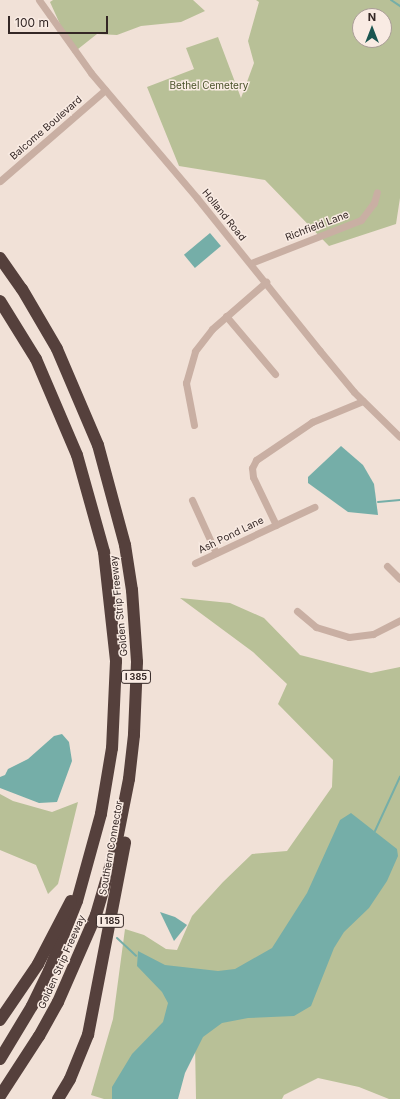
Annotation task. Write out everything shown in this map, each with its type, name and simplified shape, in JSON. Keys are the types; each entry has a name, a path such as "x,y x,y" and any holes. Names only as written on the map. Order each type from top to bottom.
{"highway":[{"name":"Golden Strip Freeway","path":"0,258 26,295 57,349 84,409 108,478 125,545 132,590 137,662 134,735 121,824 94,922 58,1002 36,1042 0,1096"},
{"name":"Golden Strip Freeway","path":"0,301 36,359 74,447 104,552 116,661 112,748 100,814 71,920 29,1012 0,1059"},
{"name":"Southern Connector","path":"58,1099 80,1058 94,1008 134,784 134,735"},
{"path":"0,1020 38,964 80,884"}],"street":[{"name":"Holland Road","path":"39,0 105,90 266,282 363,401 400,437"},
{"name":"Balcome Boulevard","path":"0,181 105,90"},
{"name":"Richfield Lane","path":"250,263 361,220 374,203 377,192"},
{"path":"194,425 187,391 190,364 203,338 266,282"},
{"path":"226,316 275,374"},
{"path":"276,525 253,477 252,468 256,460 312,422 363,401"},
{"path":"192,500 216,553"},
{"name":"Ash Pond Lane","path":"195,563 314,507"},
{"path":"387,566 400,579"},
{"path":"297,611 307,621 324,631 349,637 373,634 400,620"}],"green space":[{"path":"53,0 193,0 205,11 181,22 141,26 117,35 97,34 73,53 50,2"},
{"name":"Bethel Cemetery","path":"256,0 400,0 400,198 396,224 329,246 265,180 179,166 147,87 194,69 186,48 218,37 241,98 254,63 248,41 259,2"},
{"path":"180,598 230,603 264,618 300,655 371,673 400,667 400,1099 389,1099 359,1087 318,1078 284,1095 282,1099 196,1099 195,1044 130,1099 104,1099 91,1095 113,1019 125,929 144,935 166,949 177,950 192,916 223,882 252,854 287,851 332,787 333,760 278,704 287,684 253,652"},
{"path":"0,794 13,801 52,812 78,802 58,884 48,894 36,865 0,850"}],"water":[{"path":"210,233 221,246 195,268 184,255"},
{"path":"341,446 363,465 374,484 378,515 348,512 308,483 308,477"},
{"path":"62,734 69,742 72,761 57,802 39,803 0,788 0,777 5,775 8,769 28,759 54,736"},
{"path":"351,813 397,849 398,856 387,881 369,908 344,932 334,948 311,1006 294,1016 248,1018 222,1023 203,1037 185,1073 178,1099 112,1099 112,1087 132,1054 163,1022 168,1003 162,992 137,966 138,951 165,965 218,971 235,969 272,948 307,893 340,820"},
{"path":"160,912 175,917 187,925 174,941"}],"waterway":[{"path":"391,0 400,6"},
{"path":"378,502 400,500"},
{"path":"375,831 400,777"},
{"path":"117,938 136,956"}]}
